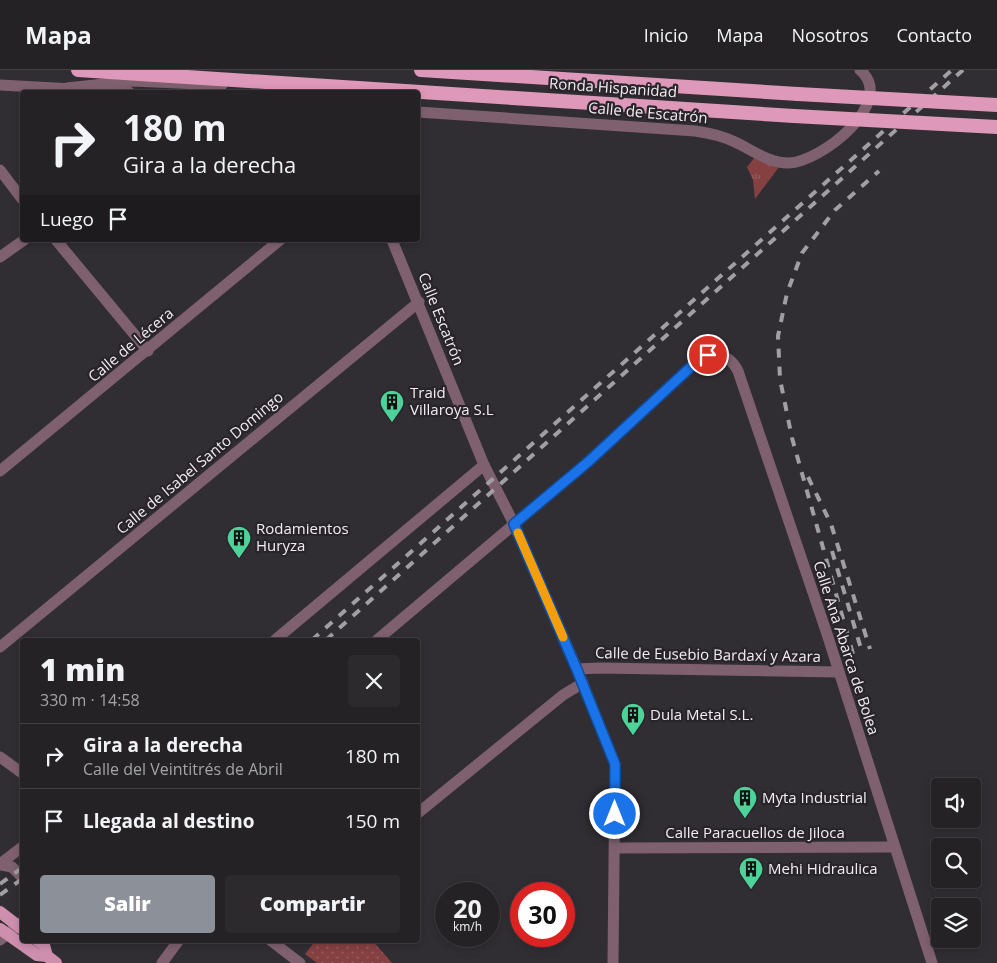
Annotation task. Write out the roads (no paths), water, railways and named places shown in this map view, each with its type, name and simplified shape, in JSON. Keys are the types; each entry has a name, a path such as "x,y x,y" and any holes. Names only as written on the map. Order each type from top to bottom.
{"highway":[{"name":"Ronda Hispanidad","path":"78,70 393,90"},
{"name":"Ronda Hispanidad","path":"420,70 997,105"},
{"name":"Ronda Hispanidad","path":"420,92 794,116 997,126"}],"main road":[{"path":"0,912 20,925"},
{"path":"3,934 37,955 51,960"},
{"path":"41,943 51,960"}],"street":[{"name":"Calle de Escatrón","path":"420,112 689,130 719,136 769,159 791,163 808,159 826,149 864,112 870,98 870,87 866,77 860,70"},
{"path":"67,88 132,82 216,86 254,81"},
{"path":"0,85 98,90"},
{"path":"0,170 20,196"},
{"path":"0,257 21,242"},
{"path":"58,242 148,351"},
{"name":"Calle de Lécera","path":"0,471 148,351 278,242"},
{"name":"Calle Escatrón","path":"393,242 484,465 514,524 583,683 615,764 613,963"},
{"name":"Calle de Isabel Santo Domingo","path":"0,647 419,302"},
{"name":"Calle Ana Abarca de Bolea","path":"514,524 588,462 694,364 708,355 716,354 730,359 738,370 839,672 932,963"},
{"path":"277,638 484,465"},
{"path":"379,638 514,524"},
{"name":"Calle de Eusebio Bardaxí y Azara","path":"577,670 600,668 839,672"},
{"path":"420,810 563,696 583,683"},
{"path":"0,758 20,773"},
{"name":"Calle Paracuellos de Jiloca","path":"615,848 894,847"},
{"path":"0,865 20,849"},
{"path":"0,865 12,867 20,875"},
{"path":"3,934 20,926"},
{"path":"162,963 177,943"},
{"path":"274,943 300,963"}],"railway":[{"path":"314,638 952,70"},
{"path":"328,638 963,70"},
{"path":"853,654 792,438 780,379 778,336 787,293 802,253 835,210 879,171"},
{"path":"808,477 831,524 870,649"},
{"path":"832,551 862,652"},
{"path":"0,884 20,869"},
{"path":"0,895 20,880"}],"place":[{"name":"Traid Villaroya S.L","path":"392,423"},
{"name":"Rodamientos Huryza","path":"239,559"},
{"name":"Dula Metal S.L.","path":"633,736"},
{"name":"Myta Industrial","path":"745,819"},
{"name":"Mehi Hidraulica","path":"751,890"}]}
